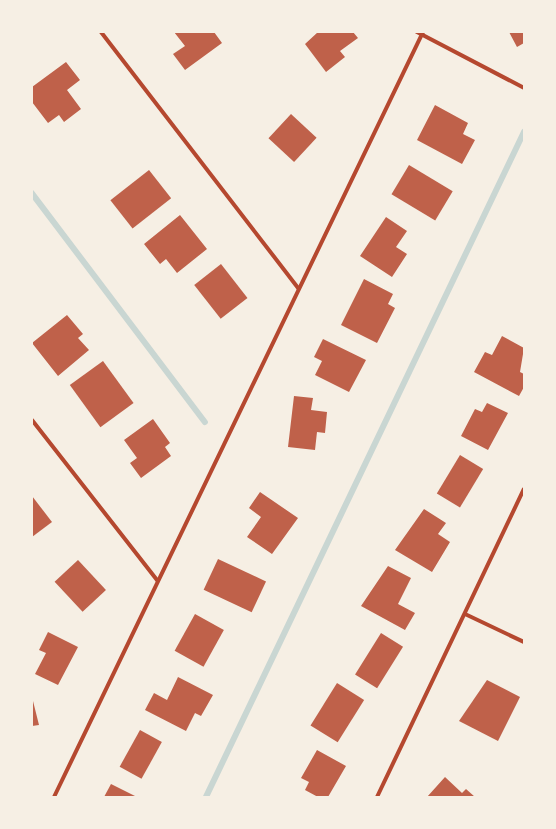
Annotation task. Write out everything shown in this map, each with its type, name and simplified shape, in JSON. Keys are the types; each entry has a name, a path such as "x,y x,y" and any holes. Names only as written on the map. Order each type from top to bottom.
{"street":[{"path":"101,32 298,288"},
{"path":"417,32 420,37 524,88"},
{"path":"54,797 157,580 423,32"},
{"path":"32,420 157,580"},
{"path":"377,797 524,489"},
{"path":"465,614 524,642"}],"building":[{"path":"174,32 214,32 222,43 185,70 173,54 185,46"},
{"path":"318,32 353,32 358,38 340,51 345,57 326,72 305,44"},
{"path":"509,32 524,32 524,43 517,47"},
{"path":"66,62 80,80 67,90 81,109 64,122 59,115 48,123 32,102 32,87"},
{"path":"435,105 468,123 463,134 475,140 462,164 417,140"},
{"path":"291,114 317,138 294,162 268,138"},
{"path":"409,165 453,191 435,220 391,194"},
{"path":"149,170 171,198 133,229 110,200"},
{"path":"180,215 207,249 177,273 166,259 160,264 144,244"},
{"path":"386,217 407,231 396,247 407,254 392,277 360,256"},
{"path":"221,264 247,298 221,319 194,285"},
{"path":"364,279 393,294 388,304 395,308 377,343 341,325"},
{"path":"67,315 83,334 78,338 89,350 58,376 32,343"},
{"path":"502,336 524,348 520,372 524,374 524,387 519,396 474,372 485,352 492,355"},
{"path":"323,339 366,360 349,392 315,375 322,361 314,357"},
{"path":"103,361 134,403 100,427 70,385"},
{"path":"294,396 313,398 311,410 327,412 325,433 317,432 315,450 288,447"},
{"path":"487,403 508,413 488,450 461,436 475,409 482,412"},
{"path":"153,419 170,443 165,447 171,456 141,478 130,463 137,458 124,440"},
{"path":"460,455 483,469 460,507 437,494"},
{"path":"260,492 298,518 272,554 247,537 261,517 249,508"},
{"path":"32,496 52,522 32,537"},
{"path":"424,509 446,523 438,534 450,542 432,572 395,550"},
{"path":"218,559 266,581 252,612 204,590"},
{"path":"78,560 106,590 83,612 55,582"},
{"path":"388,566 411,578 398,604 415,613 405,630 361,606"},
{"path":"195,614 224,630 204,667 175,651"},
{"path":"48,632 78,647 58,685 35,674 46,653 39,650"},
{"path":"381,633 403,647 377,688 355,675"},
{"path":"178,677 213,695 201,716 195,713 186,731 145,710 154,693 167,700"},
{"path":"487,680 520,697 498,741 459,721"},
{"path":"337,683 364,700 338,742 311,725"},
{"path":"32,697 39,725 32,726"},
{"path":"140,730 162,742 142,779 120,767"},
{"path":"317,750 346,766 328,797 318,797 305,790 309,782 301,778"},
{"path":"445,777 462,793 466,789 475,797 427,797"},
{"path":"111,784 137,797 104,797"}],"waterway":[{"path":"206,797 524,132"},
{"path":"32,193 205,422"}]}
